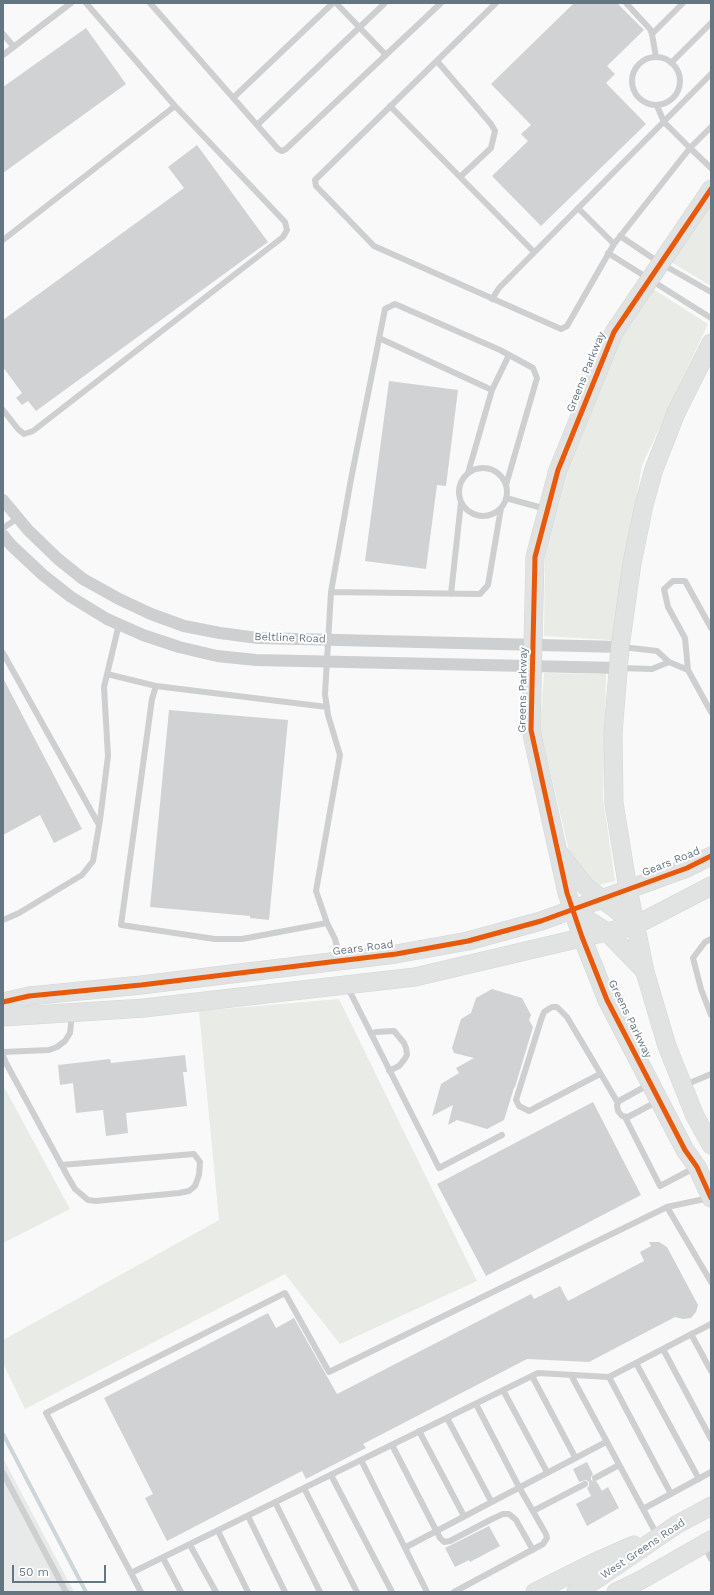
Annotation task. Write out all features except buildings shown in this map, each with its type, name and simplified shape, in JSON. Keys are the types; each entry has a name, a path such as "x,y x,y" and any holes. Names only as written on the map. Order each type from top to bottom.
{"street":[{"name":"Greens Parkway","path":"711,189 648,279 614,332 558,470 535,557 531,730 572,910 582,937 607,1000 711,1197"},
{"name":"Greens Parkway","path":"711,343 676,413 654,468 644,505 632,563 620,647 613,733 614,803 628,889 645,972 667,1046 696,1116 711,1145"},
{"name":"Beltline Road","path":"3,500 28,530 58,559 84,579 118,599 151,614 184,626 258,638 620,647"},
{"name":"Beltline Road","path":"3,535 11,545 43,576 65,593 107,619 143,635 179,647 217,656 256,660 619,668"},
{"path":"557,849 585,886 636,925"},
{"name":"Gears Road","path":"3,1002 29,996 141,985 396,954 468,941 541,921 687,868 711,856"},
{"path":"3,1017 144,1008 415,977 636,925 711,886"},
{"path":"572,910 607,932 645,972"},
{"path":"341,960 347,984"},
{"path":"141,985 144,1008"},
{"name":"West Greens Road","path":"576,1592 676,1525 711,1506"},
{"path":"535,1592 592,1563 657,1535 676,1525"},
{"name":"West Greens Road","path":"616,1592 708,1548"},
{"path":"625,1592 641,1580"}],"lane":[{"path":"3,55 71,3"},
{"path":"3,410 18,429 24,434 33,431 283,237 287,230 286,222 175,106 86,3"},
{"path":"150,3 278,149 282,151 286,149 441,3"},
{"path":"233,98 335,3 386,55"},
{"path":"257,125 385,3"},
{"path":"496,3 315,180 316,186 374,246 557,328 563,328 567,326 614,244 690,148 711,127"},
{"path":"652,34 683,3"},
{"path":"627,4 648,25 652,34 656,57"},
{"path":"671,63 711,23"},
{"path":"3,34 14,47"},
{"path":"656,57 661,57 671,63 678,72 680,79 676,94 671,100 657,106 648,105 641,101 633,92 631,80 633,72 638,65 644,60 656,57"},
{"path":"437,61 495,131 491,148 460,177"},
{"path":"492,299 499,288 534,252 711,74"},
{"path":"3,240 175,106"},
{"path":"390,106 534,252"},
{"path":"657,106 664,122 711,168"},
{"path":"578,208 614,244"},
{"path":"620,236 660,263 711,292"},
{"path":"608,253 711,318"},
{"path":"331,592 480,594 488,585 501,508 506,498 506,486 537,378 533,368 509,355 395,304 385,309 351,479 331,592 327,639 325,694 340,755 316,891 327,923 335,939 341,960"},
{"path":"379,338 492,390"},
{"path":"468,473 492,390 509,355"},
{"path":"451,594 461,502 459,487 462,479 474,470 482,468 490,469 503,478 506,486"},
{"path":"506,498 548,509"},
{"path":"461,502 472,513 479,516 495,513 501,508"},
{"path":"3,528 18,518"},
{"path":"711,628 685,581 673,580 664,589 668,607 685,638 688,670 711,712"},
{"path":"3,920 19,913 82,875 92,861 100,825 108,756 104,687 119,624"},
{"path":"620,647 657,651 669,662 688,670"},
{"path":"3,653 100,825"},
{"path":"619,668 652,669 669,662"},
{"path":"107,674 156,686 327,707"},
{"path":"156,686 152,699 121,925 215,939 242,939 327,923"},
{"path":"711,939 705,942 693,958 711,1015"},
{"path":"347,984 439,1168 502,1135"},
{"path":"600,1074 529,1111 518,1106 516,1100 540,1020 544,1012 552,1007 557,1007 567,1017 618,1103 618,1111 625,1117 660,1186 696,1167"},
{"path":"3,1052 50,1050 57,1047 65,1041 70,1033 72,1013"},
{"path":"371,1034 376,1032 394,1031 404,1042 407,1055 399,1066 390,1071"},
{"path":"3,1055 6,1063 61,1165 75,1189 88,1200 96,1201 179,1193 196,1186 200,1175 200,1162 194,1154 61,1165"},
{"path":"683,1086 711,1074"},
{"path":"618,1103 651,1083"},
{"path":"625,1117 660,1100"},
{"path":"141,1592 46,1413 285,1293 329,1372 667,1207 711,1197"},
{"path":"667,1207 711,1282"},
{"path":"131,1573 538,1373 609,1377 711,1324"},
{"path":"691,1334 711,1371"},
{"path":"663,1348 711,1439"},
{"path":"636,1362 699,1479"},
{"path":"572,1375 606,1442 657,1535"},
{"path":"532,1376 575,1458"},
{"path":"609,1377 671,1494"},
{"path":"503,1390 547,1472"},
{"path":"454,1592 533,1550 543,1544 547,1538 476,1404"},
{"path":"447,1418 491,1501"},
{"path":"419,1431 464,1516"},
{"path":"406,1549 408,1546 491,1501 606,1442"},
{"path":"392,1445 436,1531 444,1542 450,1541 503,1514 509,1514 516,1520 533,1550"},
{"path":"361,1460 428,1592"},
{"path":"595,1478 619,1465"},
{"path":"643,1509 711,1472"},
{"path":"3,1473 66,1592"},
{"path":"331,1475 392,1592"},
{"path":"533,1511 584,1484"},
{"path":"304,1488 357,1592"},
{"path":"275,1502 320,1592"},
{"path":"248,1516 285,1592"},
{"path":"218,1531 248,1592"},
{"path":"190,1545 216,1592"},
{"path":"163,1558 181,1592"}],"shaded area":[{"path":"711,205 711,286 671,262"},
{"path":"653,289 708,324 642,465 612,640 544,636 545,557 568,471 621,338"},
{"path":"544,673 606,674 603,798 615,881 595,886 570,855 540,729"},
{"path":"339,999 477,1281 340,1344 285,1274 25,1409 3,1363 3,1340 219,1220 199,1011"},
{"path":"3,1085 70,1209 3,1243"},
{"path":"3,1458 74,1592 3,1592"}],"waterway":[{"path":"3,1434 86,1592"}],"cycle path":[{"path":"711,189 614,332 558,470 535,557 531,730 567,893 582,937 607,1000 685,1150 697,1167 711,1198"},
{"path":"3,1002 29,996 141,985 396,954 468,941 541,921 687,868 711,856"}]}
